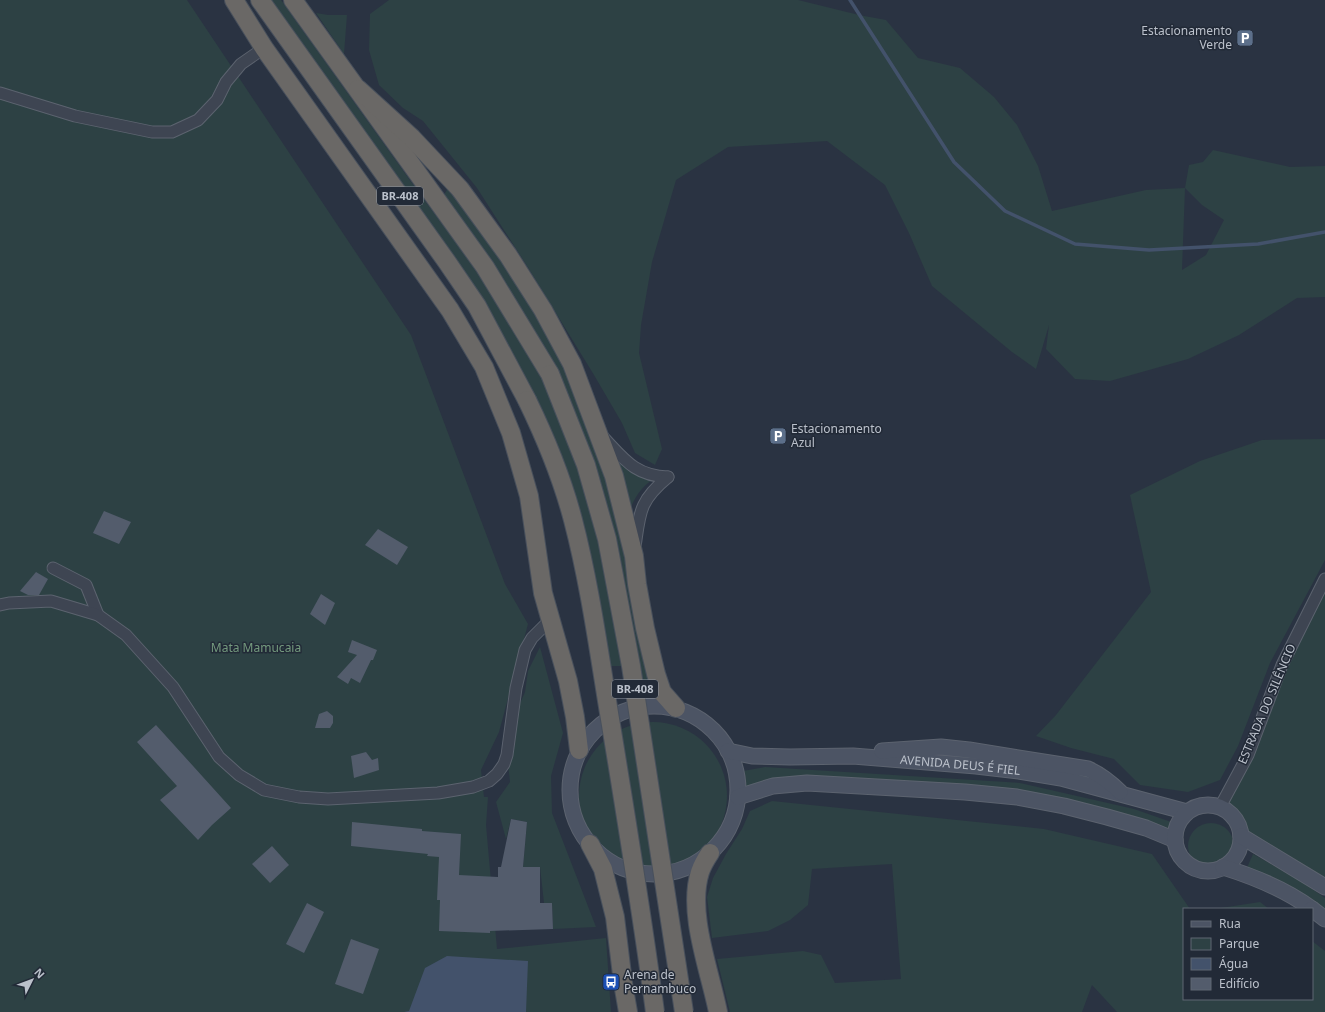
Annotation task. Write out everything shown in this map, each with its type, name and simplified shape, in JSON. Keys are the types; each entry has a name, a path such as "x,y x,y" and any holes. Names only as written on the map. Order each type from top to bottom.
{"highway":[{"path":"234,0 264,48 450,310 484,367 512,433 529,496 543,593 568,681 575,717 579,750"},
{"name":"BR-408","path":"260,0 477,306 545,437 573,520 588,589 618,767 656,1012"},
{"name":"BR-408","path":"293,0 485,267 550,374 586,465 607,540 632,666 684,1012"},
{"path":"358,89 412,138 460,189 508,255 543,310 572,364 614,476 634,556 637,584 645,628 656,674 662,692 676,708"},
{"path":"590,844 604,869 615,917 628,1012"},
{"path":"710,853 700,872 696,892 696,912 718,1012"}],"main road":[{"path":"648,706 676,708 703,722 715,732 728,751 738,781 738,797 735,813 721,842 710,853 677,872 662,874 635,872 602,857 590,844 577,823 570,799 571,774 579,750 596,728 620,712 648,706"},
{"name":"AVENIDA DEUS É FIEL","path":"728,751 752,756 853,756 1019,771 1062,778 1187,812"},
{"name":"AVENIDA DEUS É FIEL","path":"738,797 774,786 807,784 965,792 1016,797 1108,817 1146,828 1175,840"},
{"path":"1208,805 1220,807 1236,820 1241,836 1241,845 1231,862 1224,867 1213,871 1202,871 1192,867 1183,860 1175,840 1176,829 1180,820 1187,812 1197,807 1208,805"},
{"path":"1241,836 1325,887"},
{"path":"1224,867 1246,874 1276,887 1310,908"},
{"path":"1313,910 1325,919"}],"street":[{"path":"0,93 75,116 152,132 172,132 198,120 217,100 226,82 241,64 264,48"},
{"path":"598,432 620,456 636,468 649,475 668,477 655,487 645,500 638,522 634,556"},
{"path":"53,568 86,585 98,615"},
{"name":"ESTRADA DO SILÊNCIO","path":"1220,807 1248,755 1282,664 1325,579"},
{"path":"0,605 9,603 51,601 98,615 126,635 167,681 219,757 239,775 264,790 299,797 328,799 438,793 473,787 489,781 497,774 504,764 507,755 516,688 525,650 532,638 550,620"}],"green space":[{"name":"Mata Mamucaia","path":"0,0 187,0 411,335 505,584 528,624 499,732 481,770 484,797 488,797 486,825 497,949 606,938 611,1012 0,1012"},
{"path":"267,0 281,0 422,197 497,297 535,361 560,421 585,489 603,562 622,666 609,666 550,434"},
{"path":"389,0 798,0 886,20 918,58 960,68 994,97 1017,125 1038,166 1052,211 1146,190 1185,188 1189,165 1203,162 1213,150 1290,167 1325,166 1325,297 1297,298 1239,335 1188,359 1110,381 1075,379 1046,349 1049,325 1036,369 1012,352 932,286 909,233 885,185 827,141 728,147 676,180 652,262 641,325 639,353 662,449 655,465 635,453 622,423 594,375 477,188 423,121 403,108 379,85 369,50 370,14","holes":["1185,188 1202,205 1224,220 1206,255 1182,270"]},
{"path":"316,13 328,15 347,15 344,54"},
{"path":"448,188 498,256 539,319 574,385 617,510 656,701 641,701 575,422 441,200"},
{"path":"1325,439 1325,560 1270,663 1238,746 1220,780 1188,792 1140,785 1114,759 1071,748 1036,736 1056,715 1151,592 1130,495 1200,461 1262,440"},
{"path":"612,454 630,471 652,480 638,494 629,512"},
{"path":"1325,579 1325,887 1264,850 1239,826 1229,812 1220,807"},
{"path":"540,647 563,733 551,776 552,813 596,927 553,929 552,903 544,903 540,867 523,867 527,822 511,819 506,839 496,802 510,782 507,755 511,724 525,692 528,671"},
{"path":"653,722 674,725 688,731 700,739 710,749 718,761 724,775 727,796 724,817 718,831 710,843 700,853 688,861 674,867 653,870 632,867 618,861 606,853 596,843 588,831 582,817 579,796 582,775 588,761 596,749 606,739 618,731 632,725"},
{"path":"765,767 1020,783 1134,809 1177,824 1170,842 1053,804 801,781 762,781 746,790 743,771"},
{"path":"772,801 1044,829 1152,854 1189,908 1183,908 1183,1000 1313,1000 1313,942 1325,951 1325,1012 1117,1012 1092,985 1082,1012 730,1012 717,959 803,951 821,955 835,983 901,979 892,864 812,869 808,905 790,920 768,931 712,938 707,897 713,878 742,829 750,811"},
{"path":"1211,823 1224,827 1230,833 1234,846 1230,859 1224,865 1211,869 1198,865 1192,859 1188,846 1192,833 1198,827"},
{"path":"1253,854 1298,879 1325,898 1325,915 1313,908 1245,872"},
{"path":"1260,902 1268,908 1221,908"}],"water":[{"path":"447,956 528,961 526,1012 404,1012 409,1011 425,968"}],"building":[{"path":"104,511 131,522 119,544 93,533"},
{"path":"378,529 408,547 397,565 365,545"},
{"path":"36,572 48,579 39,595 28,595 20,591"},
{"path":"321,594 335,603 325,625 310,614"},
{"path":"352,640 377,650 360,683 351,678 348,684 337,677 357,655 348,652"},
{"path":"327,711 333,716 333,723 330,728 315,728 319,714"},
{"path":"156,725 231,808 198,840 160,800 177,786 137,742"},
{"path":"366,752 372,760 378,758 379,770 354,778 351,756"},
{"path":"511,819 527,822 523,867 540,867 540,903 552,903 553,929 490,931 490,933 439,931 440,900 437,900 439,857 427,856 428,854 351,846 352,822 422,829 422,831 461,834 459,875 498,877 498,867 501,867"},
{"path":"272,846 289,865 270,883 252,864"},
{"path":"307,903 324,912 304,953 286,944"},
{"path":"351,939 379,949 363,994 335,984"}],"waterway":[{"path":"850,0 954,162 1005,211 1075,244 1149,250 1258,244 1325,232"}],"place":[{"name":"Estacionamento Verde","path":"1245,38"},
{"name":"Estacionamento Azul","path":"778,436"},
{"name":"Arena de Pernambuco","path":"611,982"}]}
